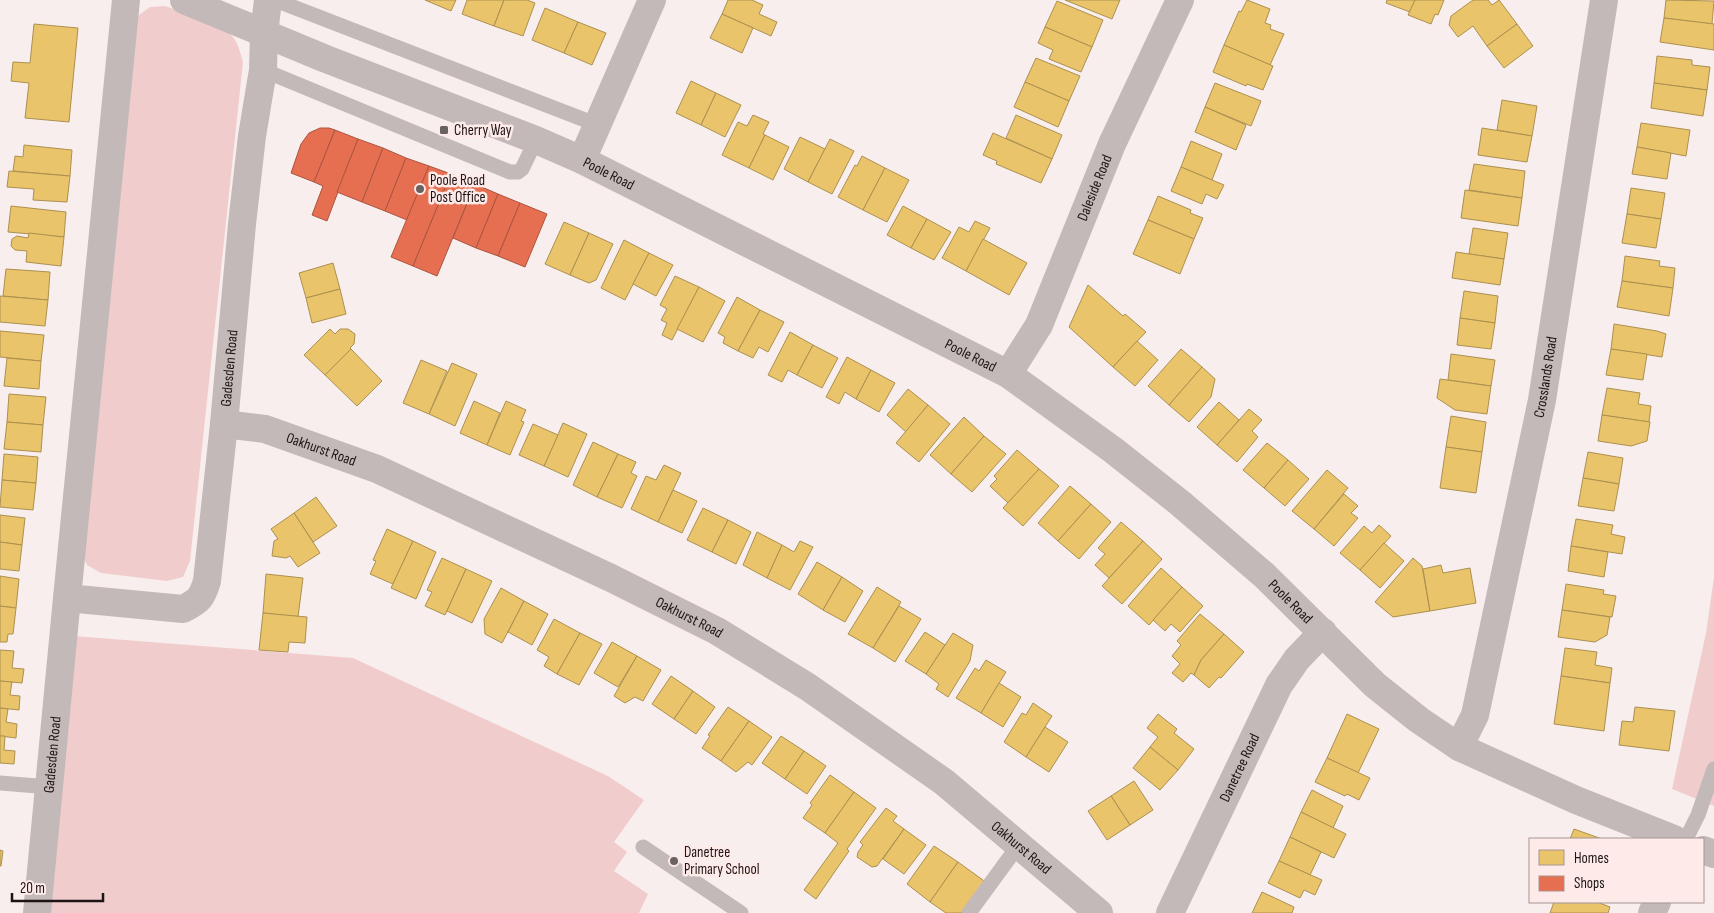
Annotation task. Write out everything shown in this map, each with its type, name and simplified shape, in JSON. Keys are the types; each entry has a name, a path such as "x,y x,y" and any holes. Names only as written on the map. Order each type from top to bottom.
{"street":[{"name":"Gadesden Road","path":"37,913 126,0"},
{"name":"Poole Road","path":"184,0 264,34 536,140 582,160 1008,374 1113,450 1180,502 1264,575 1375,685 1419,720 1459,747 1576,800 1671,838"},
{"name":"Gadesden Road","path":"67,598 183,609 196,603 202,595 207,581 224,424 244,205 262,70 268,0"},
{"path":"582,160 652,0"},
{"name":"Daleside Road","path":"1008,374 1039,324 1112,144 1180,0"},
{"name":"Crosslands Road","path":"1459,747 1475,715 1542,400 1604,0"},
{"name":"Oakhurst Road","path":"224,424 265,429 377,469 611,578 717,631 808,687 944,782 1099,913"},
{"name":"Danetree Road","path":"1170,913 1279,685 1297,659 1323,632"}],"lane":[{"path":"275,0 598,125"},
{"path":"262,70 510,172 518,172 522,169 536,140"},
{"path":"1686,838 1698,815 1714,769"},
{"path":"0,783 50,787"},
{"path":"969,913 1018,846"},
{"path":"643,847 741,913"}],"shaded area":[{"path":"165,6 207,21 230,34 235,40 243,62 190,561 183,577 167,581 101,573 87,565 80,550 136,17 150,7"},
{"path":"1714,577 1714,806 1672,789 1706,633"},
{"path":"74,636 353,658 608,776 644,800 614,842 627,852 614,871 648,894 639,913 44,913"}],"building: Homes":[{"path":"425,0 456,0 451,11"},
{"path":"467,0 504,0 494,26 462,14"},
{"path":"504,0 527,0 535,3 523,36 494,26"},
{"path":"728,0 752,0 763,5 759,14 777,22 771,36 722,14"},
{"path":"1065,0 1120,0 1112,19"},
{"path":"1247,0 1270,9 1265,23 1271,25 1270,29 1284,34 1270,65 1224,45 1239,11 1241,12"},
{"path":"1387,0 1415,0 1410,12 1386,3"},
{"path":"1415,0 1444,0 1438,15 1435,14 1431,24 1408,15"},
{"path":"1473,0 1488,0 1492,5 1499,0 1517,24 1487,46 1473,26 1458,37 1449,25 1451,16"},
{"path":"1666,0 1714,1 1712,24 1664,18"},
{"path":"1057,1 1103,20 1092,47 1045,27"},
{"path":"545,8 578,22 564,53 532,40"},
{"path":"722,14 753,28 742,53 710,38"},
{"path":"1664,18 1714,24 1714,50 1660,42"},
{"path":"578,22 606,33 592,65 564,53"},
{"path":"34,24 78,28 69,122 25,118 29,83 11,81 13,62 30,63"},
{"path":"1517,24 1533,46 1504,68 1487,46"},
{"path":"1045,27 1092,47 1081,72 1049,59 1053,50 1038,43"},
{"path":"1224,45 1273,66 1263,90 1247,84 1246,86 1213,72"},
{"path":"1657,56 1692,60 1692,65 1710,67 1707,90 1654,83"},
{"path":"1036,58 1080,76 1069,101 1025,82"},
{"path":"691,81 716,93 701,125 676,113"},
{"path":"1025,82 1069,101 1058,127 1014,107"},
{"path":"1215,83 1261,101 1251,126 1205,107"},
{"path":"1654,83 1707,90 1703,116 1651,108"},
{"path":"716,93 741,105 725,137 701,125"},
{"path":"1502,100 1537,106 1532,136 1497,130"},
{"path":"1205,107 1246,125 1236,150 1195,132"},
{"path":"753,115 769,122 763,134 765,135 749,168 722,155 738,122 747,126"},
{"path":"1016,115 1062,135 1052,159 1006,138"},
{"path":"1641,123 1690,130 1686,156 1637,147"},
{"path":"1482,128 1532,136 1527,162 1478,155"},
{"path":"993,133 1052,159 1041,183 996,164 997,161 983,155"},
{"path":"765,135 789,147 773,180 749,168"},
{"path":"800,137 825,149 808,182 784,169"},
{"path":"830,139 854,151 832,194 808,182"},
{"path":"1191,141 1222,154 1212,180 1181,167"},
{"path":"24,145 72,150 70,176 13,171 15,156 23,157"},
{"path":"1637,147 1671,153 1667,179 1632,174"},
{"path":"862,156 885,168 863,210 838,197"},
{"path":"1474,164 1525,171 1522,198 1469,190"},
{"path":"1181,167 1224,185 1217,199 1206,194 1202,204 1171,191"},
{"path":"885,168 909,180 887,222 863,210"},
{"path":"9,171 70,176 67,202 33,200 34,189 7,187"},
{"path":"1631,188 1665,193 1661,219 1627,214"},
{"path":"1465,190 1522,198 1518,226 1461,218"},
{"path":"1158,196 1191,210 1190,213 1203,218 1194,239 1148,220"},
{"path":"11,206 66,212 64,237 8,232"},
{"path":"903,206 927,219 911,248 887,235"},
{"path":"1627,214 1661,219 1656,248 1622,243"},
{"path":"927,219 951,232 934,260 911,248"},
{"path":"1148,220 1194,239 1180,274 1133,254"},
{"path":"975,221 990,228 966,271 942,258 959,227 969,232"},
{"path":"564,222 589,233 570,275 545,264"},
{"path":"1473,228 1508,233 1504,259 1469,254"},
{"path":"29,233 64,237 61,266 26,262 27,251 15,250 11,246 12,239 17,236 28,238"},
{"path":"589,233 613,244 596,280 589,283 570,275"},
{"path":"983,239 1027,263 1009,295 966,271"},
{"path":"624,240 649,253 625,300 601,288"},
{"path":"1456,252 1504,259 1500,285 1452,278"},
{"path":"649,253 673,265 656,296 633,284"},
{"path":"1625,256 1660,261 1659,266 1675,268 1673,288 1622,281"},
{"path":"333,263 340,289 306,298 299,273"},
{"path":"6,269 50,272 48,300 3,296"},
{"path":"675,276 699,287 672,340 662,335 667,323 661,320 667,309 660,305"},
{"path":"1622,281 1673,288 1669,316 1617,307"},
{"path":"1088,285 1123,316 1125,314 1146,332 1113,367 1069,327"},
{"path":"699,287 725,301 703,342 677,329"},
{"path":"340,289 346,314 312,323 306,298"},
{"path":"1464,291 1498,296 1495,323 1460,318"},
{"path":"0,296 48,300 45,326 0,322"},
{"path":"737,297 760,310 738,351 723,343 725,337 718,333"},
{"path":"760,310 784,322 768,352 759,347 753,358 738,351"},
{"path":"1460,318 1495,323 1491,349 1457,345"},
{"path":"1614,324 1666,334 1662,357 1611,349"},
{"path":"330,329 335,334 340,329 348,329 355,334 354,344 325,375 304,355"},
{"path":"0,331 44,335 41,361 0,357"},
{"path":"790,332 813,345 797,375 788,370 782,382 768,375"},
{"path":"1137,341 1158,360 1135,386 1113,367"},
{"path":"813,345 838,358 822,388 797,375"},
{"path":"351,349 382,381 357,406 325,375"},
{"path":"1181,349 1202,367 1169,405 1148,386"},
{"path":"1611,349 1647,354 1643,380 1606,375"},
{"path":"1451,354 1495,360 1491,386 1448,380"},
{"path":"847,357 871,370 856,399 845,392 839,404 826,397"},
{"path":"7,358 41,361 39,389 4,386"},
{"path":"421,360 447,371 429,414 403,403"},
{"path":"452,363 477,374 455,426 429,414"},
{"path":"1202,367 1215,379 1211,397 1189,422 1169,405"},
{"path":"871,370 895,383 879,412 856,399"},
{"path":"1440,379 1491,386 1487,414 1455,410 1437,398"},
{"path":"1607,388 1640,393 1638,404 1651,406 1649,422 1602,415"},
{"path":"908,389 928,405 906,432 887,415"},
{"path":"9,394 46,397 43,425 7,422"},
{"path":"474,401 500,413 487,445 460,433"},
{"path":"506,401 526,410 521,421 524,422 510,455 487,445"},
{"path":"1219,402 1239,420 1217,445 1197,427"},
{"path":"928,405 950,424 919,462 896,443"},
{"path":"1249,409 1262,420 1252,431 1258,437 1237,462 1217,445"},
{"path":"1602,415 1650,422 1647,441 1631,446 1598,441"},
{"path":"1451,416 1486,422 1482,452 1446,447"},
{"path":"964,417 984,436 951,474 930,455"},
{"path":"7,422 43,425 41,452 4,449"},
{"path":"563,423 587,434 568,477 544,466"},
{"path":"533,424 558,435 544,466 519,455"},
{"path":"984,436 1006,454 972,492 951,474"},
{"path":"593,442 618,454 597,497 573,485"},
{"path":"1267,443 1288,460 1264,488 1243,470"},
{"path":"1446,447 1482,452 1476,493 1440,488"},
{"path":"1017,450 1039,469 1008,503 990,486 997,479 994,476"},
{"path":"1588,452 1623,458 1619,484 1583,478"},
{"path":"4,454 38,457 36,483 2,480"},
{"path":"618,454 636,462 631,473 637,476 622,508 597,497"},
{"path":"1288,460 1309,479 1285,506 1264,488"},
{"path":"664,465 681,473 658,522 631,509 646,476 656,480"},
{"path":"1039,469 1059,486 1023,526 1003,508"},
{"path":"1327,470 1348,488 1314,529 1292,511"},
{"path":"1583,478 1619,484 1614,511 1578,506"},
{"path":"2,480 36,483 33,510 0,507"},
{"path":"1070,486 1091,504 1058,541 1038,523"},
{"path":"673,490 697,501 682,533 658,522"},
{"path":"1344,494 1358,506 1351,513 1358,518 1334,546 1314,529"},
{"path":"316,497 337,526 313,542 294,513"},
{"path":"1091,504 1111,522 1079,559 1058,541"},
{"path":"703,508 728,520 712,552 687,540"},
{"path":"294,513 320,553 298,567 290,556 286,558 272,556 274,541 278,539 271,529"},
{"path":"0,515 25,518 22,545 0,542"},
{"path":"1576,519 1613,525 1611,534 1625,537 1622,554 1571,546"},
{"path":"728,520 751,532 736,564 712,552"},
{"path":"1121,522 1143,541 1109,578 1095,565 1105,554 1098,548"},
{"path":"1379,525 1391,536 1360,570 1340,553 1364,526 1372,533"},
{"path":"387,529 413,541 393,584 370,574 376,561 373,560"},
{"path":"757,532 782,545 767,578 743,565"},
{"path":"413,541 436,552 416,599 391,588"},
{"path":"800,541 813,547 790,590 767,578 782,545 794,552"},
{"path":"1143,541 1162,559 1122,604 1102,586"},
{"path":"0,542 22,545 19,571 0,569"},
{"path":"1384,543 1404,561 1380,588 1360,570"},
{"path":"1571,546 1608,552 1604,577 1568,571"},
{"path":"442,558 466,569 445,615 425,606 432,592 427,590"},
{"path":"1413,558 1422,566 1430,611 1393,617 1375,602"},
{"path":"817,562 842,577 823,610 798,594"},
{"path":"1441,565 1443,573 1470,568 1476,603 1430,611 1423,569"},
{"path":"1161,568 1182,587 1149,625 1128,606"},
{"path":"466,569 492,581 472,623 447,611"},
{"path":"266,574 303,578 298,617 263,613"},
{"path":"0,576 19,579 16,608 0,606"},
{"path":"842,577 863,591 845,622 823,610"},
{"path":"1566,584 1604,590 1603,594 1616,596 1612,617 1562,610"},
{"path":"877,587 901,602 873,648 848,634"},
{"path":"1182,587 1203,606 1180,632 1171,624 1165,631 1153,620"},
{"path":"501,588 524,601 502,643 485,634 484,619"},
{"path":"524,601 548,614 532,645 508,632"},
{"path":"0,606 16,608 13,634 8,634 7,642 0,642"},
{"path":"899,606 921,619 895,662 873,648"},
{"path":"1562,610 1610,617 1607,635 1595,642 1558,637"},
{"path":"263,613 307,617 305,643 289,642 288,652 259,650"},
{"path":"1200,614 1224,634 1201,660 1194,675 1191,673 1183,682 1172,673 1180,664 1172,656 1181,645 1177,641"},
{"path":"554,619 580,633 557,674 544,666 549,657 537,650"},
{"path":"925,632 945,645 926,674 905,661"},
{"path":"580,633 602,644 579,685 557,674"},
{"path":"953,633 973,645 970,661 948,697 936,689 939,684 926,674"},
{"path":"1224,634 1244,652 1221,678 1219,677 1209,688 1194,675 1201,660"},
{"path":"612,642 637,656 618,687 594,673"},
{"path":"1565,648 1597,652 1595,665 1612,668 1610,683 1561,676"},
{"path":"0,650 14,651 12,668 24,669 22,683 0,681"},
{"path":"637,656 661,670 643,701 635,697 625,703 614,696"},
{"path":"986,660 1006,672 981,713 956,698 975,668 979,671"},
{"path":"671,676 693,691 674,719 652,704"},
{"path":"1561,676 1610,683 1604,731 1554,724"},
{"path":"0,681 12,682 10,695 20,696 19,710 0,708"},
{"path":"999,683 1021,697 1003,727 981,713"},
{"path":"693,691 715,707 696,734 674,719"},
{"path":"1033,703 1052,716 1026,757 1004,742 1022,713 1026,715"},
{"path":"728,707 749,721 721,761 702,748 710,736 708,735"},
{"path":"1635,707 1675,711 1669,751 1619,745 1622,721 1633,722"},
{"path":"0,708 8,709 6,722 17,724 16,738 0,736"},
{"path":"1158,714 1177,729 1174,733 1194,749 1178,770 1150,747 1158,737 1147,728"},
{"path":"1347,714 1379,729 1358,773 1327,758"},
{"path":"749,721 772,737 752,765 748,762 736,772 721,761"},
{"path":"1045,727 1068,742 1049,772 1026,757"},
{"path":"0,736 5,736 4,750 15,751 14,764 0,763"},
{"path":"781,736 804,751 785,779 762,763"},
{"path":"1150,747 1178,770 1160,790 1133,768"},
{"path":"804,751 826,766 807,794 785,779"},
{"path":"1327,758 1370,778 1359,800 1347,794 1345,796 1315,782"},
{"path":"830,775 854,792 825,833 803,818 812,805 810,803"},
{"path":"1134,781 1153,810 1130,825 1111,796"},
{"path":"1312,790 1343,806 1333,828 1301,812"},
{"path":"854,792 876,808 847,849 849,851 816,899 804,890 838,843 825,833"},
{"path":"1111,796 1130,825 1107,840 1088,811"},
{"path":"886,808 897,816 893,821 904,829 877,866 872,867 857,857 863,845 860,842"},
{"path":"1301,812 1346,834 1334,858 1290,837"},
{"path":"904,829 926,845 904,874 883,859"},
{"path":"1574,829 1599,838 1570,838"},
{"path":"1290,837 1321,852 1310,875 1279,861"},
{"path":"934,846 958,862 930,902 907,884"},
{"path":"0,850 3,851 1,866 0,866"},
{"path":"1279,861 1322,880 1315,895 1304,890 1300,898 1268,883"},
{"path":"958,862 987,883 961,913 946,913 930,902"},
{"path":"1262,892 1294,907 1292,913 1252,913"},
{"path":"1554,903 1600,903 1610,907 1608,913 1550,913"}],"building: Shops":[{"path":"320,128 335,130 314,182 291,173 301,144 309,133"},
{"path":"335,130 358,139 327,221 312,215 323,186 314,182"},
{"path":"358,139 383,148 362,202 337,192"},
{"path":"383,148 406,158 385,211 362,202"},
{"path":"406,158 429,166 407,220 385,211"},
{"path":"429,166 451,174 413,266 391,257"},
{"path":"451,174 475,184 437,276 413,266"},
{"path":"475,184 498,194 476,248 453,238"},
{"path":"498,194 520,203 498,256 476,248"},
{"path":"520,203 547,214 525,267 498,256"}],"place":[{"name":"Cherry Way","path":"444,130"},
{"name":"Poole Road Post Office","path":"420,189"},
{"name":"Danetree Primary School","path":"674,861"}]}
